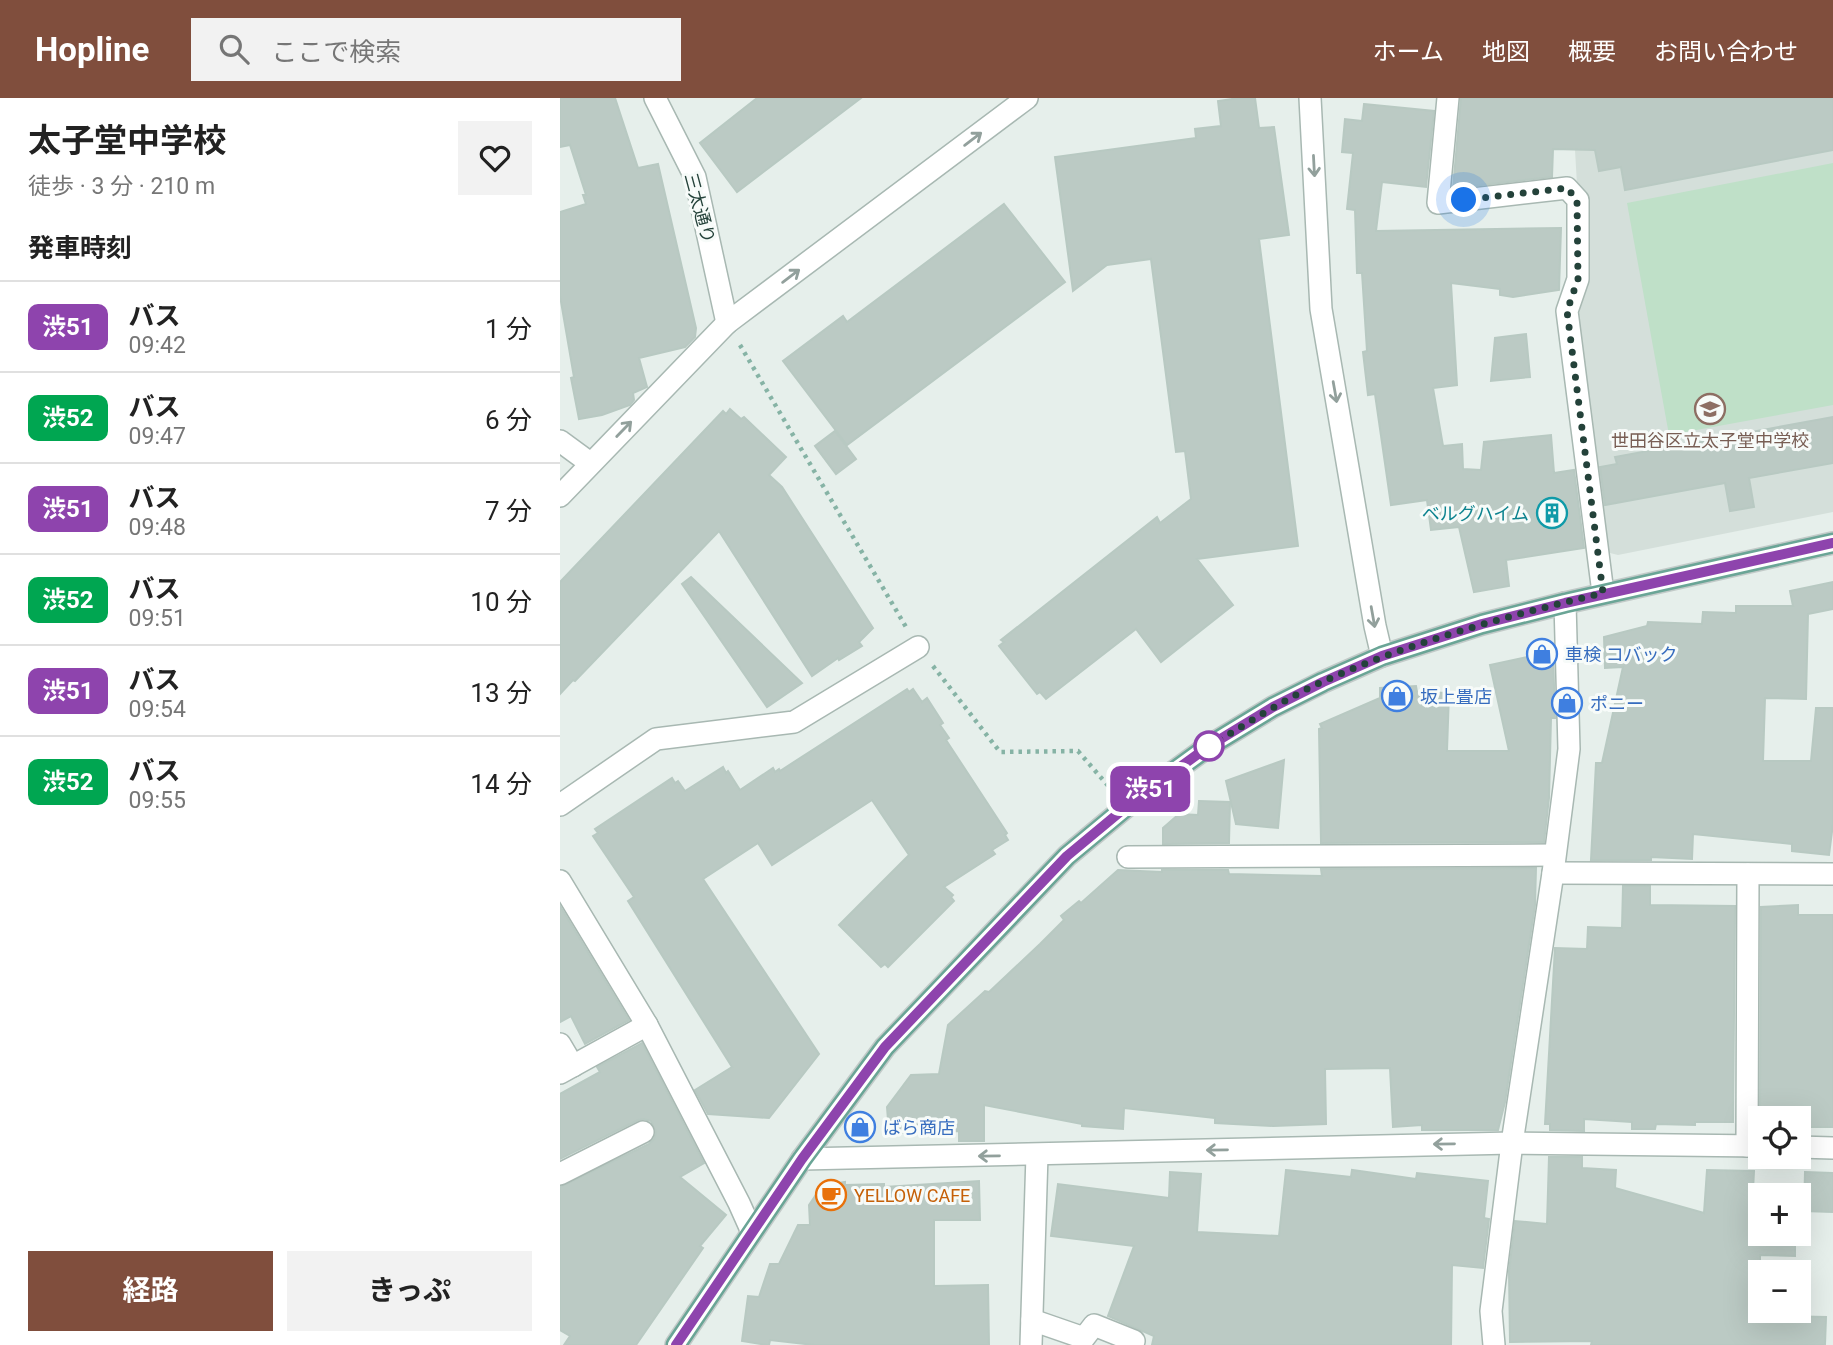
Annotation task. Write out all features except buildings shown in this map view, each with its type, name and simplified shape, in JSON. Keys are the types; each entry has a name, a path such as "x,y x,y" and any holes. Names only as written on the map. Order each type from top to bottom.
{"main road":[{"path":"676,1345 802,1159 885,1047 1070,853 1132,802 1209,746 1273,707 1382,656 1482,624 1603,593 1833,543"}],"street":[{"name":"三太通り","path":"655,98 695,177 727,324"},
{"path":"560,496 727,324 1027,98"},
{"path":"1310,98 1321,309 1382,656"},
{"path":"1448,98 1438,203 1567,188 1577,200 1578,279 1567,311 1603,593"},
{"path":"560,441 590,463"},
{"path":"1494,1345 1491,1311 1512,1143 1569,749 1565,603"},
{"path":"560,805 656,739 794,722 918,647"},
{"path":"1128,857 1553,864 1748,874 1833,874"},
{"path":"1748,874 1753,1106"},
{"path":"564,894 647,1025 752,1232"},
{"path":"560,1044 566,1070 647,1025"},
{"path":"560,1174 642,1132"},
{"path":"802,1159 1512,1143 1748,1146"},
{"path":"1811,1147 1833,1148"},
{"path":"1031,1345 1037,1155"},
{"path":"1032,1320 1084,1338 1094,1325 1133,1341"}],"path":[{"path":"727,324 918,647 1000,752 1078,751 1110,789"}],"shaded area":[{"name":"世田谷区立太子堂中学校","path":"1572,98 1833,98 1833,512 1618,555 1610,553 1606,546 1574,306 1583,288"}],"green space":[{"path":"1833,163 1833,405 1669,435 1627,203"}],"bus line":[{"name":"渋51","path":"676,1345 802,1159 885,1047 1067,856 1132,802 1209,746 1273,707 1382,656 1482,624 1603,593 1833,543"}],"place":[{"name":"世田谷区立太子堂中学校","path":"1710,409"},
{"name":"ベルグハイム","path":"1552,513"},
{"name":"車検 コバック","path":"1542,654"},
{"name":"坂上畳店","path":"1397,696"},
{"name":"ポニー","path":"1567,703"},
{"name":"ばら商店","path":"860,1127"},
{"name":"YELLOW CAFE","path":"831,1195"}],"route":[{"path":"1209,746 1273,707 1382,656 1482,624 1603,593 1567,311 1578,279 1577,200 1567,188 1464,200"}]}
